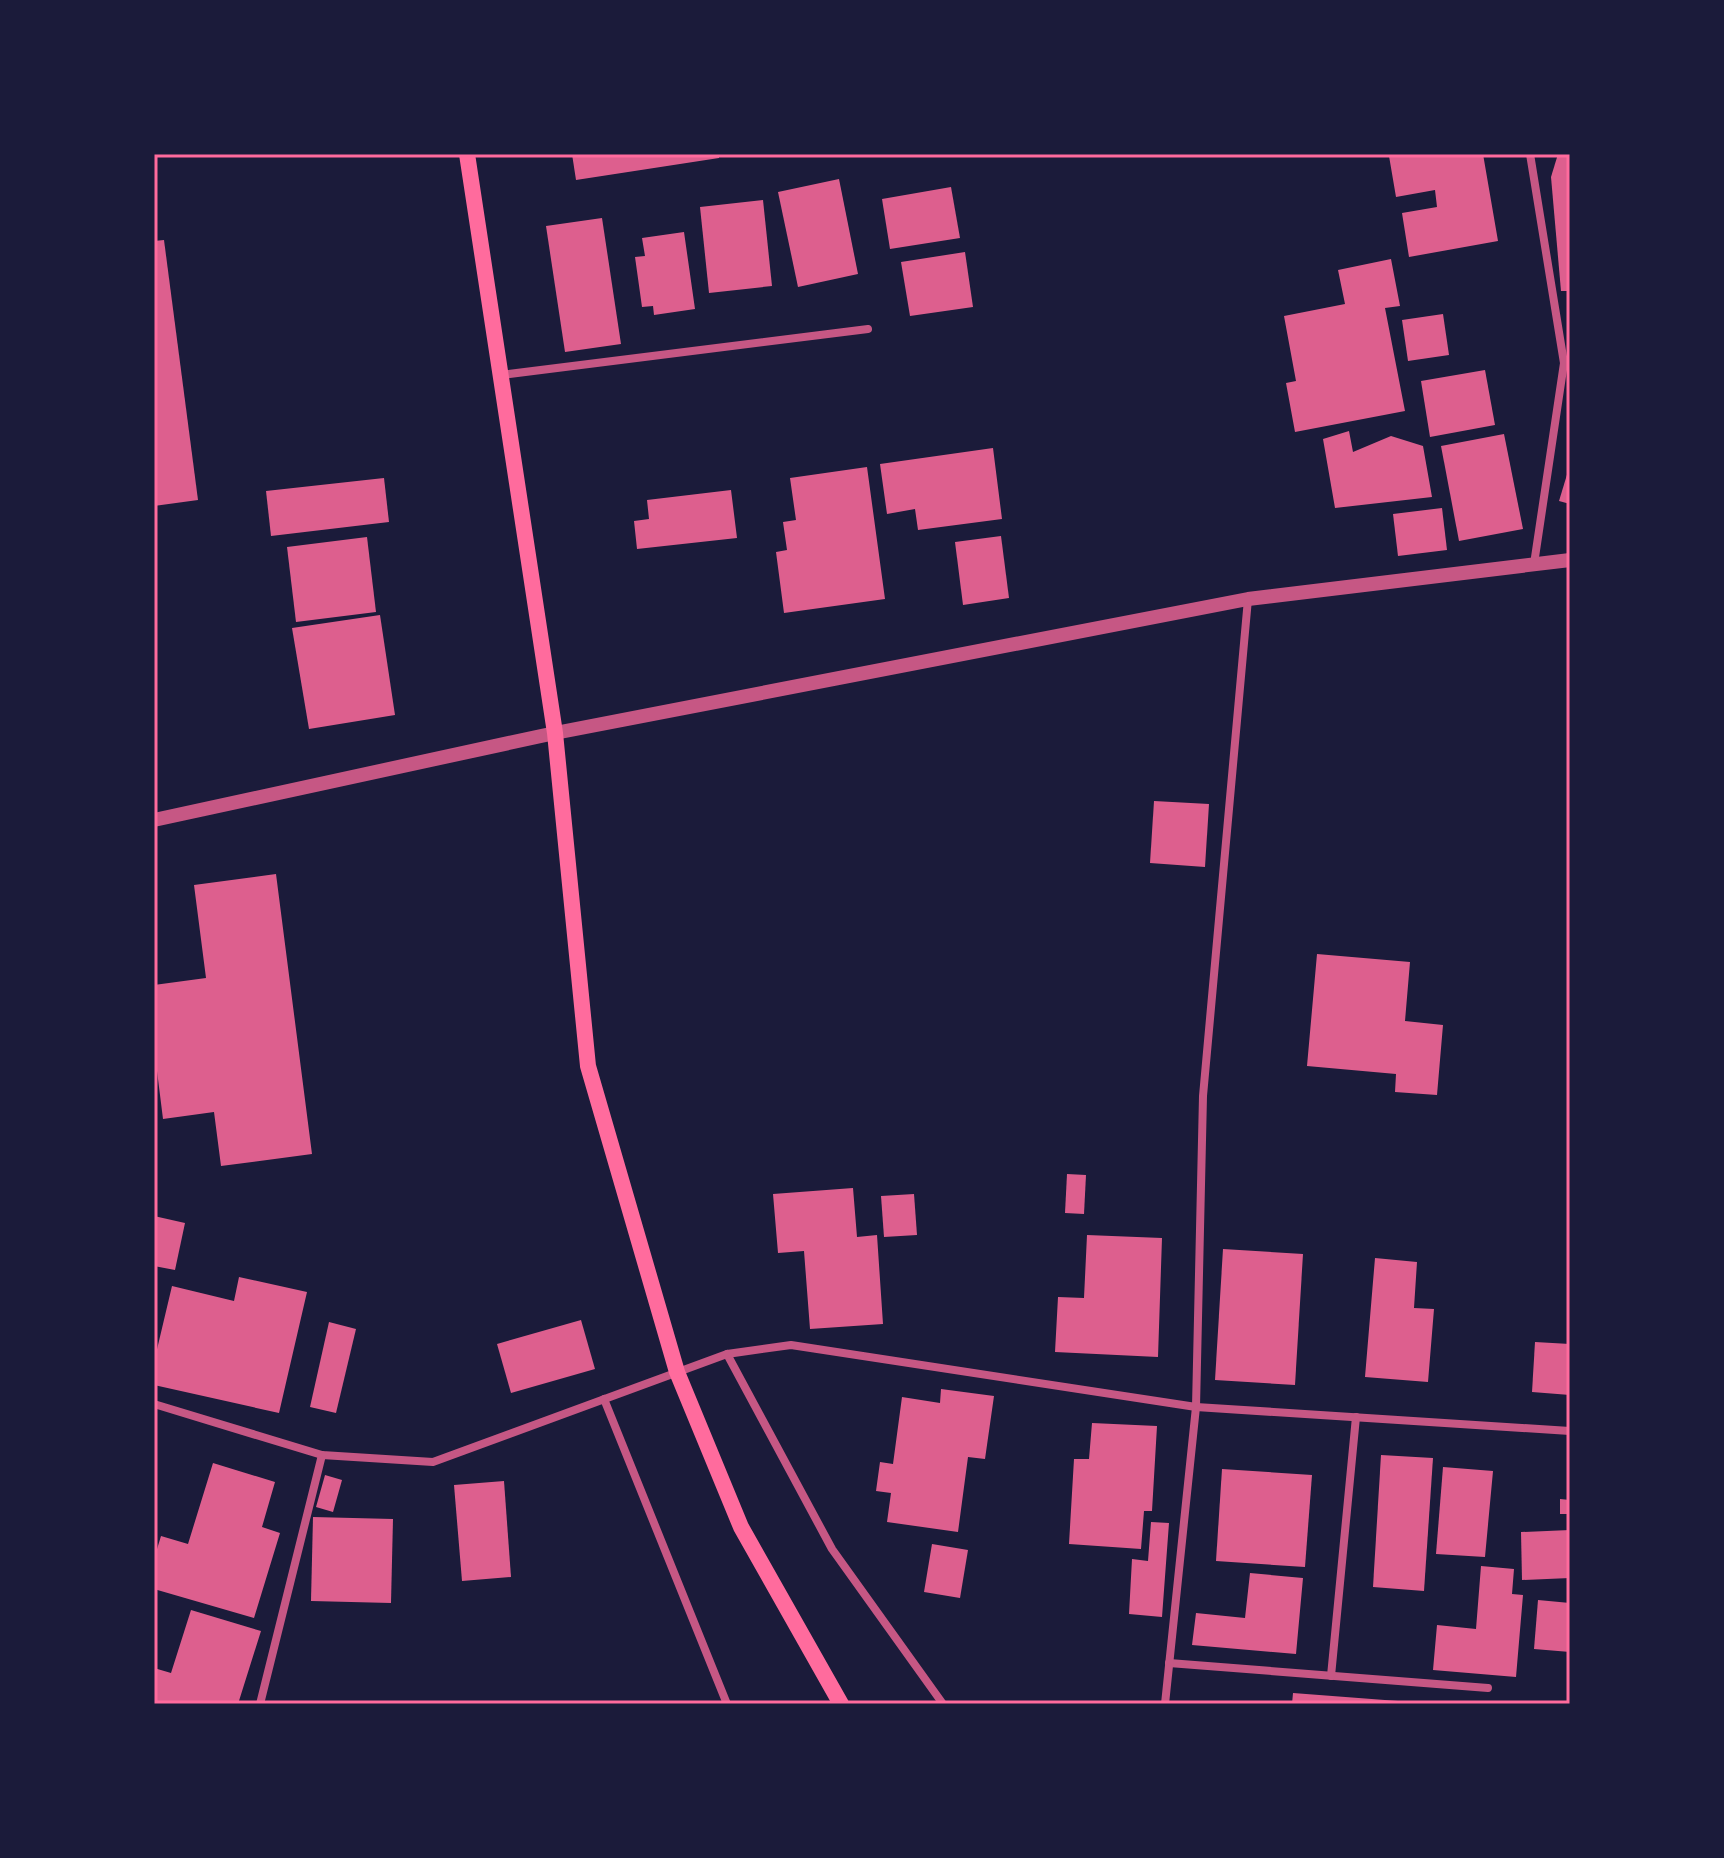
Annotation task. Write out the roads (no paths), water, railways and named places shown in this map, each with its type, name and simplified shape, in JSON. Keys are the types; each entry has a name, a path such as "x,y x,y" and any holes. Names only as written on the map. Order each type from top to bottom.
{"main road":[{"path":"467,154 555,733 588,1066 677,1372 741,1527 841,1704"}],"street":[{"path":"1530,154 1564,363 1534,565"},
{"path":"501,375 868,329"},
{"path":"154,820 555,733 1248,599 1570,560"},
{"path":"1165,1704 1196,1407 1203,1096 1248,599"},
{"path":"154,1404 322,1455 433,1462 727,1354 791,1345 1196,1407 1570,1431"},
{"path":"727,1354 832,1549 943,1704"},
{"path":"604,1399 727,1704"},
{"path":"1331,1676 1356,1417"},
{"path":"260,1704 322,1455"},
{"path":"1169,1663 1488,1688"}]}
